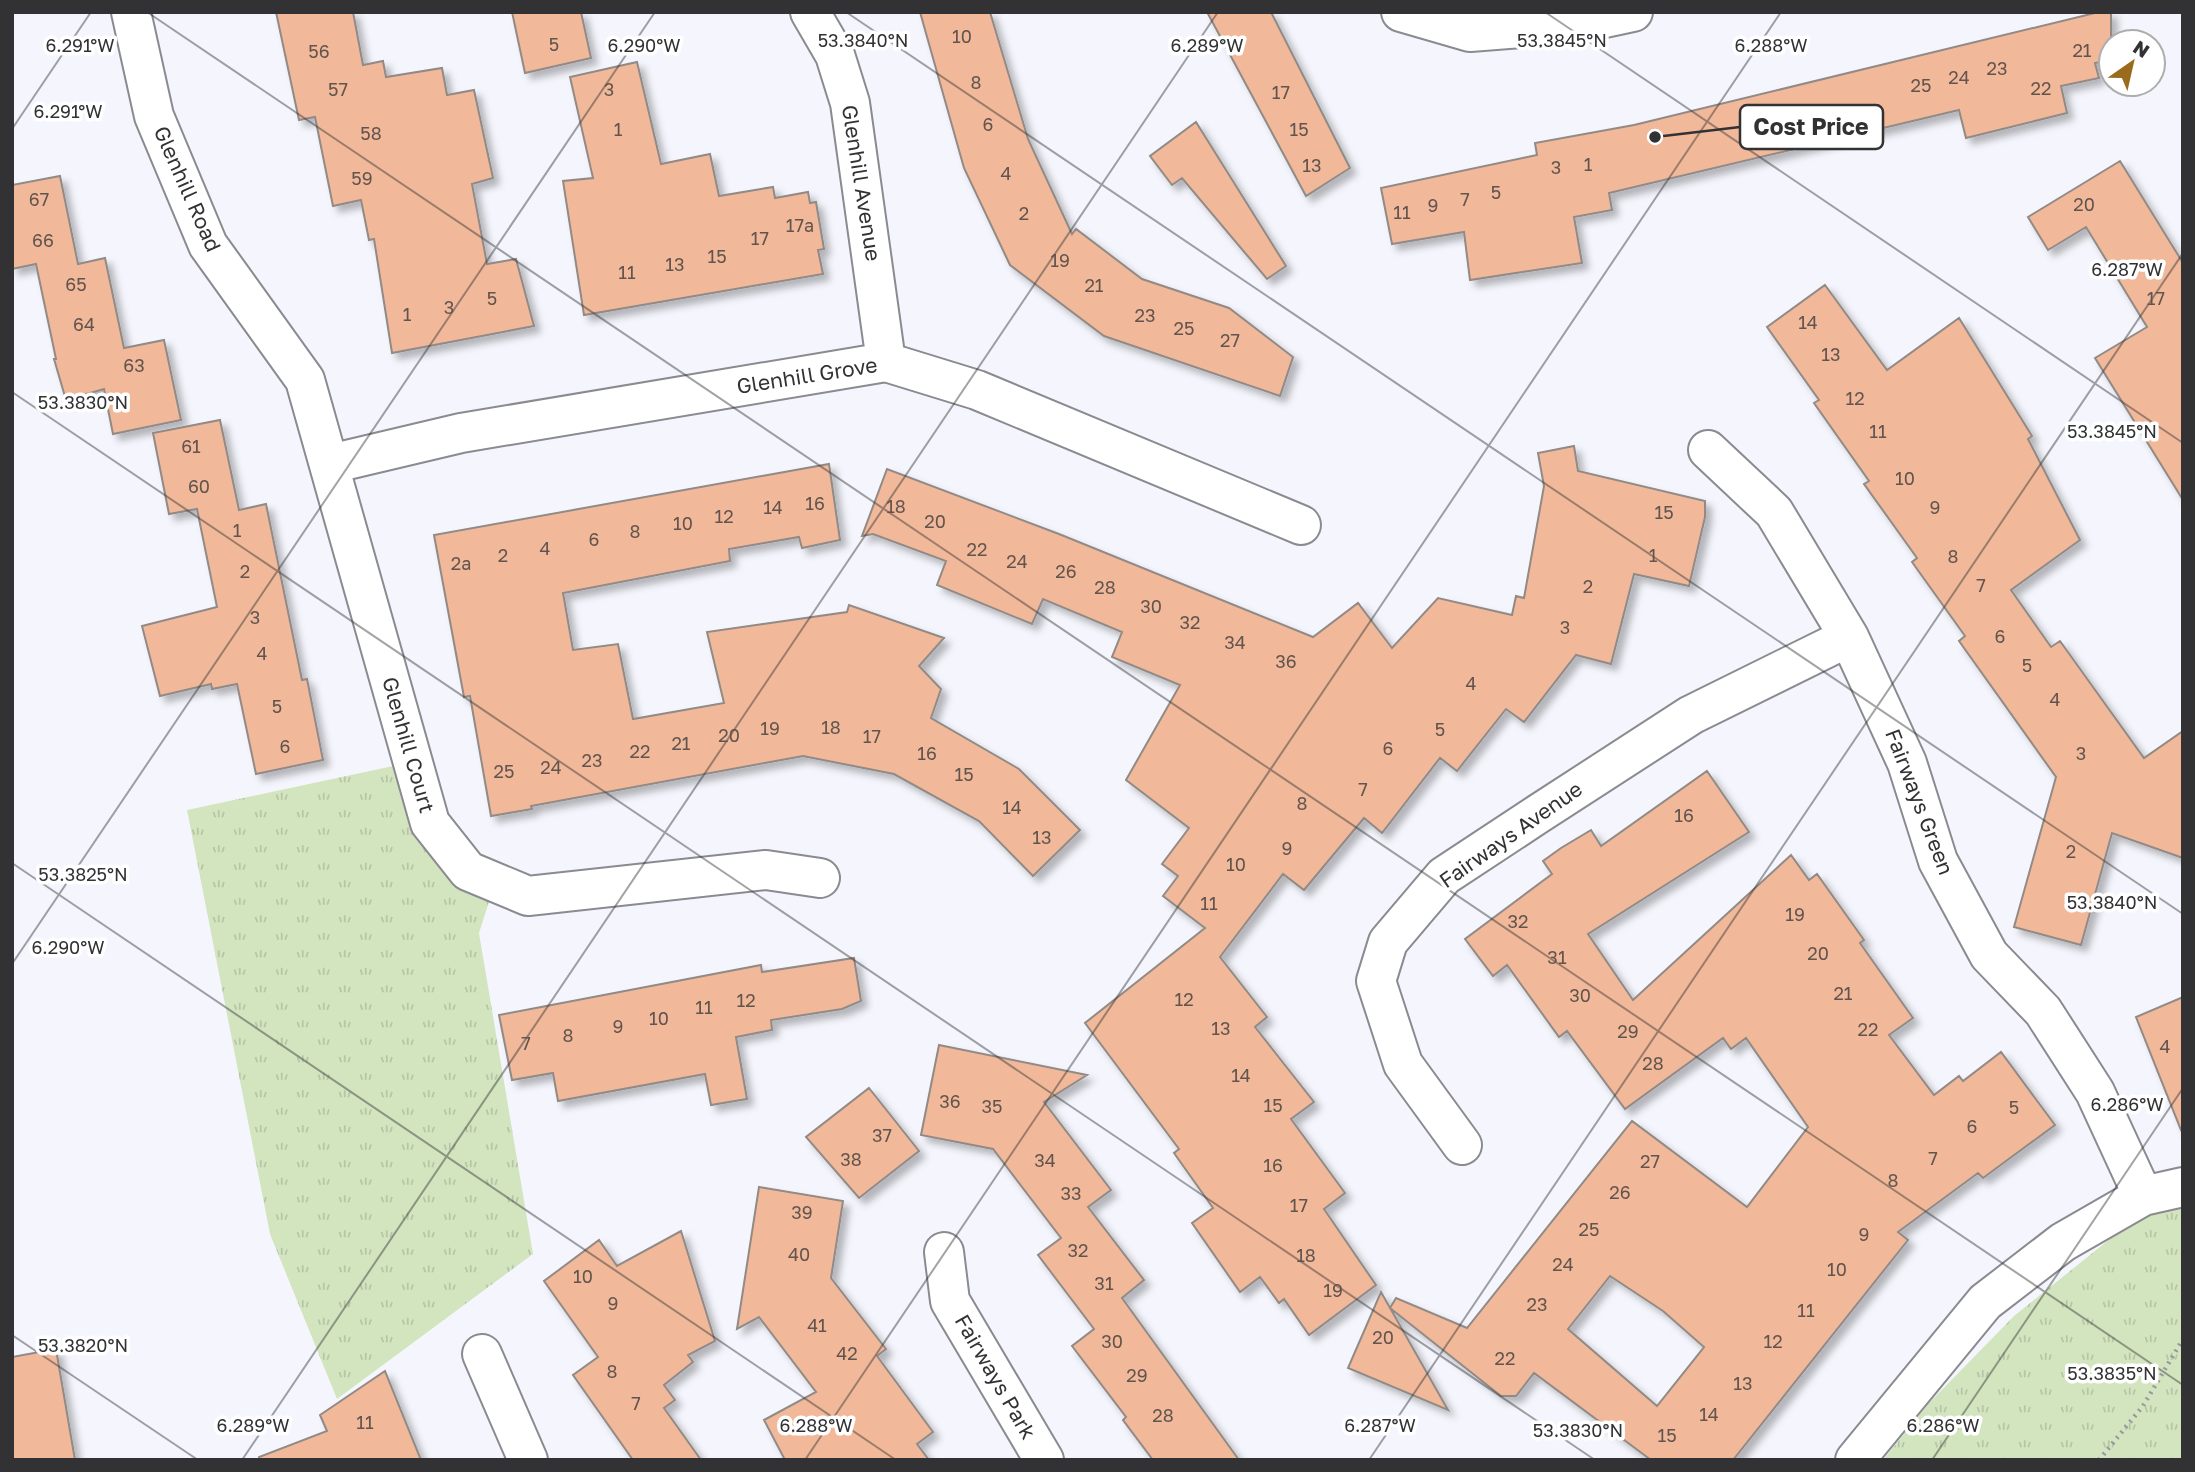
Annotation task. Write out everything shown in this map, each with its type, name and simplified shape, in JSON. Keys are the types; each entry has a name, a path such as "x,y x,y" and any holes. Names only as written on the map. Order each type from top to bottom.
{"street":[{"name":"Glenhill Road","path":"131,12 154,116 208,246 305,380 330,464"},
{"name":"Glenhill Avenue","path":"810,12 835,55 850,103 886,362"},
{"path":"1401,13 1470,32 1577,24 1633,12"},
{"name":"Glenhill Grove","path":"330,464 461,433 886,362 977,390 1301,525"},
{"name":"Fairways Green","path":"1708,450 1774,512 1849,637 1906,763 1938,861 1989,956 2043,1011 2095,1092 2143,1196"},
{"name":"Glenhill Court","path":"330,464 430,823 468,872 528,896 766,870 820,878"},
{"name":"Fairways Avenue","path":"1462,1145 1403,1064 1376,981 1388,942 1444,876 1691,715 1849,637"},
{"path":"1856,1460 1985,1302 2063,1242 2143,1196 2183,1187"},
{"name":"Fairways Park","path":"944,1252 950,1301 1044,1460"},
{"path":"482,1354 528,1460"}],"path":[{"path":"2099,1460 2143,1406 2183,1339"}],"green space":[{"path":"412,762 495,883 479,933 533,1254 337,1399 270,1234 187,810"},
{"path":"2183,1200 2183,1460 1883,1460 1929,1403 2014,1316 2146,1210"}],"building":[{"path":"276,12 353,12 363,65 383,61 386,77 442,68 447,95 474,90 493,178 472,184 487,264 516,259 534,326 392,353 374,239 369,240 361,200 333,206 315,117 299,120"},
{"path":"512,12 581,12 591,58 525,73"},
{"path":"920,12 990,12 1028,139 1072,234 1076,229 1142,279 1229,308 1293,357 1280,396 1104,336 1010,265 964,168"},
{"path":"1207,12 1271,12 1350,168 1306,196"},
{"path":"2099,12 2111,12 2111,28 2097,28 2097,78 2061,86 2067,113 1966,138 1959,110 1609,193 1612,210 1574,217 1582,263 1470,280 1464,232 1392,244 1381,188 1537,155 1535,143 1634,125"},
{"path":"637,62 661,164 710,154 719,196 773,187 775,198 808,192 810,203 816,202 824,249 818,250 823,274 584,315 563,181 593,178 570,77"},
{"path":"1196,122 1286,266 1267,279 1182,178 1172,185 1150,156"},
{"path":"2120,161 2183,263 2183,500 2095,358 2147,327 2086,227 2048,250 2028,217"},
{"path":"60,176 78,264 105,258 124,348 164,340 181,420 113,434 104,389 66,400 54,359 36,264 12,269 12,185"},
{"path":"1825,285 1887,370 1959,318 2032,436 2028,439 2080,540 2011,590 2051,647 2060,641 2144,758 2183,731 2183,858 2112,833 2081,945 2014,927 2056,777 1959,641 1965,636 1912,562 1917,558 1864,484 1869,481 1814,403 1819,400 1767,327"},
{"path":"220,420 239,510 266,504 302,680 307,679 323,760 256,774 237,684 212,689 211,684 160,696 142,626 217,607 197,509 169,514 153,433"},
{"path":"1574,446 1578,471 1705,501 1705,517 1689,586 1634,574 1611,664 1576,655 1524,722 1506,709 1457,771 1440,758 1382,833 1364,818 1304,890 1283,874 1220,957 1267,1017 1255,1027 1314,1102 1291,1119 1345,1193 1324,1209 1376,1285 1309,1335 1284,1299 1279,1303 1260,1277 1240,1292 1192,1223 1213,1208 1174,1153 1179,1149 1085,1023 1205,928 1163,896 1178,876 1162,864 1189,828 1126,780 1180,685 1112,657 1122,632 1043,599 1032,624 937,585 946,561 873,534 862,536 887,469 1059,534 1313,637 1358,603 1392,648 1438,598 1512,615 1516,596 1524,598 1544,486 1538,453"},
{"path":"829,464 840,540 802,548 799,537 729,549 730,561 563,593 573,650 618,644 633,719 724,703 707,632 847,612 849,605 944,638 919,666 941,689 931,718 1019,769 1080,830 1033,876 979,821 894,774 803,756 531,806 532,809 491,816 470,696 464,697 434,535"},
{"path":"1707,771 1749,832 1588,934 1633,1000 1791,855 1809,880 1817,874 1864,940 1860,943 1913,1018 1889,1035 1934,1095 1959,1076 1963,1081 2001,1052 2055,1125 1983,1178 1978,1173 1898,1232 1908,1240 1733,1460 1651,1460 1534,1373 1516,1396 1501,1396 1390,1308 1396,1298 1467,1328 1632,1121 1747,1207 1808,1127 1746,1038 1731,1049 1723,1038 1625,1109 1567,1031 1559,1037 1507,965 1493,976 1465,939 1552,874 1543,861 1561,848 1591,830 1601,846","holes":["1610,1276 1663,1311 1704,1347 1657,1406 1568,1329"]},
{"path":"854,958 861,1001 842,1009 771,1020 772,1030 736,1037 747,1099 711,1105 705,1074 558,1101 553,1073 512,1080 499,1015 761,965 762,972"},
{"path":"2183,997 2183,1129 2181,1130 2136,1017"},
{"path":"939,1045 1087,1075 1044,1102 1111,1190 1088,1207 1144,1280 1122,1298 1239,1460 1153,1460 1123,1420 1126,1417 1072,1346 1094,1329 1038,1255 1061,1238 993,1149 921,1135"},
{"path":"869,1088 919,1151 859,1198 806,1137"},
{"path":"759,1187 843,1201 831,1278 886,1349 877,1356 933,1432 917,1444 929,1460 785,1460 764,1420 816,1392 759,1317 737,1329"},
{"path":"681,1231 715,1341 688,1355 693,1362 664,1385 675,1400 664,1408 701,1460 633,1460 573,1375 598,1357 544,1281 599,1240 617,1266"},
{"path":"1381,1292 1448,1410 1348,1368"},
{"path":"56,1349 75,1460 12,1460 12,1357"},
{"path":"385,1371 421,1460 260,1460 259,1457 327,1431 320,1415"}],"place":[{"name":"Cost Price","path":"1655,137"}]}
